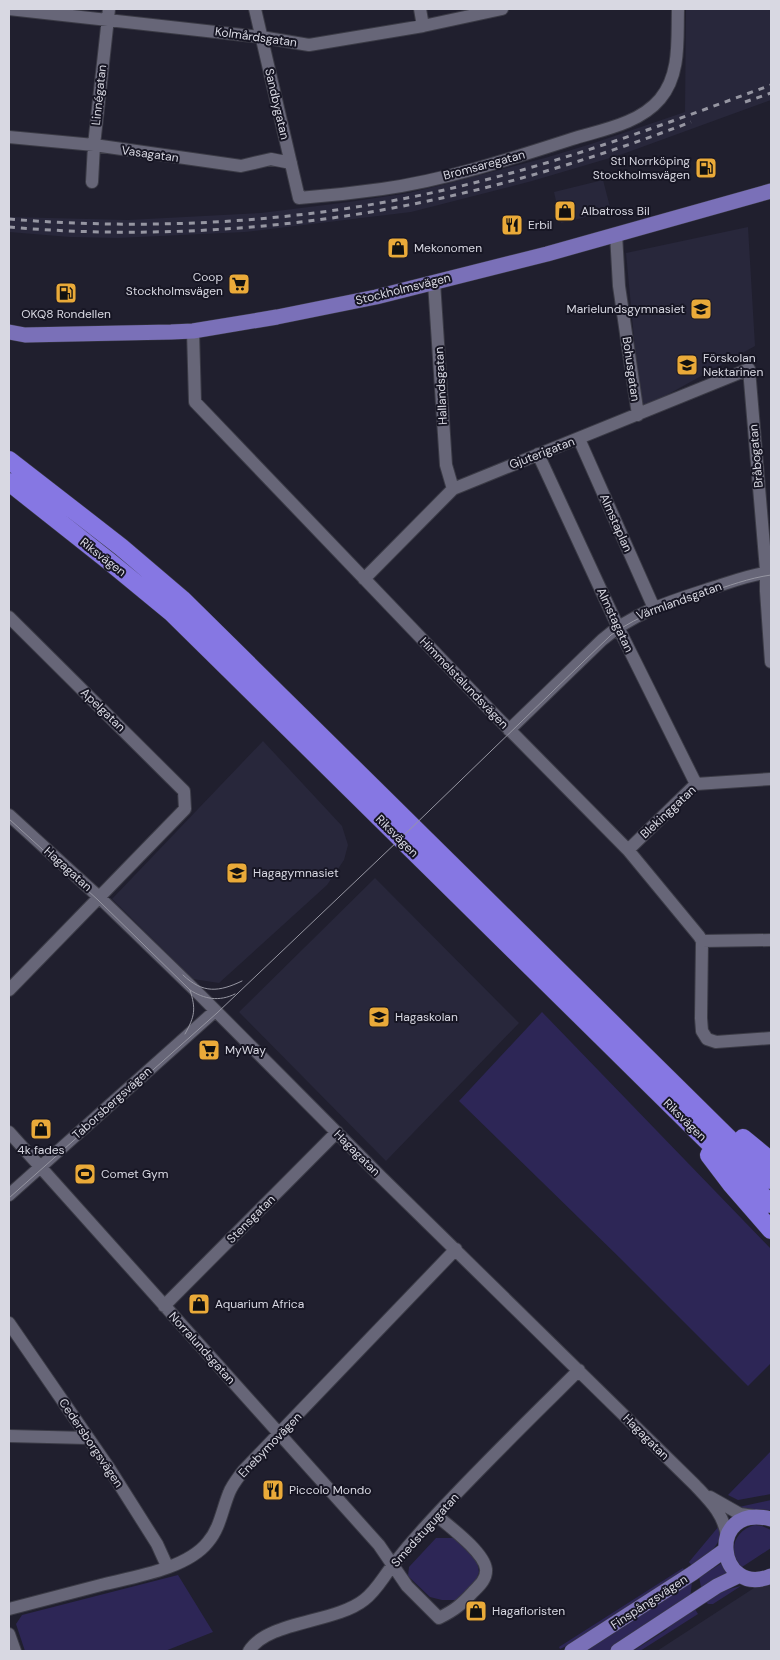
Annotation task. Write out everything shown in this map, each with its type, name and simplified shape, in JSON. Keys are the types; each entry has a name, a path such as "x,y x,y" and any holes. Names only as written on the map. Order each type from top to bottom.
{"highway":[{"name":"Riksvägen","path":"9,460 121,547 182,599 771,1180"},
{"name":"Riksvägen","path":"9,482 172,613 771,1204"},
{"path":"697,1107 771,1161"},
{"path":"678,1112 731,1184 771,1230"}],"main road":[{"name":"Stockholmsvägen","path":"9,332 25,335 193,331 277,317 376,297 547,254 771,191"},
{"name":"Stockholmsvägen","path":"9,340 25,335"},
{"name":"Finspångsvägen","path":"572,1651 694,1573 726,1543 733,1527 742,1520 747,1517 768,1519"},
{"path":"726,1543 726,1557 734,1570 740,1575 750,1580 770,1578"},
{"name":"Finspångsvägen","path":"618,1651 716,1586 740,1575"}],"street":[{"name":"Kolmårdsgatan","path":"9,9 109,15 261,36 309,45 423,26 502,9"},
{"name":"Sandbygatan","path":"256,9 299,198"},
{"path":"420,9 423,26"},
{"name":"Bromsaregatan","path":"299,198 382,189 439,177 527,153 643,115 660,100 676,67 678,9"},
{"name":"Linnégatan","path":"92,182 94,145 109,15"},
{"name":"Vasagatan","path":"9,137 94,145 241,166 271,159 291,163"},
{"name":"Bohusgatan","path":"616,234 620,286 638,415"},
{"name":"Hallandsgatan","path":"434,282 446,465 453,489"},
{"name":"Himmelstalundsvägen","path":"193,331 194,402 509,730 628,850 702,941"},
{"name":"Gjuterigatan","path":"364,579 453,489 749,369"},
{"name":"Bråbogatan","path":"749,369 768,572 766,591 771,662"},
{"name":"Almstaplan","path":"579,439 654,608"},
{"name":"Almstagatan","path":"538,454 618,626 696,784"},
{"name":"Värmlandsgatan","path":"509,730 618,626 654,608 768,572"},
{"name":"Apelgatan","path":"9,617 184,790 185,809 100,898"},
{"name":"Blekinggatan","path":"628,850 696,784 771,779"},
{"name":"Hagagatan","path":"9,815 100,898 703,1493 723,1519 726,1543"},
{"path":"9,990 100,898"},
{"path":"771,940 702,941 701,1018 702,1031 707,1039 716,1042 771,1038"},
{"name":"Taborsbergsvägen","path":"9,1195 215,1011"},
{"name":"Norralundsgatan","path":"9,1132 379,1545 393,1565"},
{"name":"Stensgatan","path":"164,1306 337,1132"},
{"name":"Enebymovägen","path":"9,1609 168,1566 187,1559 208,1542 217,1529 228,1494 234,1482 243,1471 456,1250"},
{"name":"Cedersborgsvägen","path":"9,1322 109,1468 168,1566"},
{"name":"Smedstugugatan","path":"249,1651 252,1646 266,1635 342,1612 363,1601 376,1590 393,1565 436,1515 578,1370"},
{"path":"9,1436 87,1438"},
{"name":"Hagagatan","path":"703,1493 740,1514 768,1519"},
{"path":"393,1565 407,1586 439,1618 458,1608 483,1581 486,1571 483,1559 436,1515"},
{"path":"9,1634 15,1651"}],"shaded area":[{"path":"686,9 771,9 771,100 620,155 532,181 411,212 245,232 118,238 70,237 9,232 9,217 128,220 261,213 409,193 545,158 591,144 685,112"},
{"path":"603,180 611,211 561,223 554,192"},
{"path":"748,227 755,346 649,405 642,404 639,391 626,253"},
{"name":"Hagagymnasiet","path":"263,741 342,826 348,845 344,860 327,885 219,983 193,979 112,899"},
{"name":"Hagaskolan","path":"375,878 519,1023 386,1161 239,1012"},
{"path":"542,1012 771,1249 771,1363 748,1386 459,1101"},
{"path":"771,1451 771,1494 738,1500 728,1495"},
{"path":"771,1500 771,1510 739,1507"},
{"path":"755,1525 771,1530 771,1548 742,1567 735,1555 735,1542 742,1532"},
{"path":"719,1526 720,1533 717,1545 692,1566 689,1562"},
{"path":"436,1538 455,1538 477,1561 479,1572 475,1583 456,1600 442,1600 430,1597 408,1576 409,1567"},
{"path":"722,1563 730,1575 702,1592 699,1577"},
{"path":"683,1568 685,1571 575,1642 560,1649 559,1647"},
{"path":"178,1575 213,1632 165,1651 25,1651 16,1624 22,1615"},
{"path":"771,1577 771,1651 657,1651"},
{"path":"692,1582 690,1599 609,1651 586,1651"},
{"path":"741,1586 713,1604 706,1602 725,1590"},
{"path":"693,1606 698,1614 640,1651 633,1651 666,1630 677,1618"}],"tram line":[{"path":"9,1198 217,1013 611,635 645,615 739,582 771,575"},
{"path":"9,819 98,900 190,990 201,996 217,999 235,994"},
{"path":"183,975 197,986 211,989 226,987 242,981"},
{"path":"185,1034 194,1012 190,990"}],"railway":[{"path":"9,219 68,223 187,223 246,220 365,206 481,181 555,160 628,137 771,85"},
{"path":"745,102 771,93"},
{"path":"9,227 60,231 164,232 269,225 373,212 525,177 592,157 691,122"}],"place":[{"name":"St1 Norrköping Stockholmsvägen","path":"706,168"},
{"name":"Albatross Bil","path":"565,211"},
{"name":"Erbil","path":"512,225"},
{"name":"Mekonomen","path":"398,248"},
{"name":"Coop Stockholmsvägen","path":"239,284"},
{"name":"OKQ8 Rondellen","path":"66,293"},
{"name":"Marielundsgymnasiet","path":"701,309"},
{"name":"Förskolan Nektarinen","path":"687,365"},
{"name":"Hagagymnasiet","path":"237,873"},
{"name":"Hagaskolan","path":"379,1017"},
{"name":"MyWay","path":"209,1050"},
{"name":"4k fades","path":"41,1129"},
{"name":"Comet Gym","path":"85,1174"},
{"name":"Aquarium Africa","path":"199,1304"},
{"name":"Piccolo Mondo","path":"273,1490"},
{"name":"Hagafloristen","path":"476,1611"}]}
